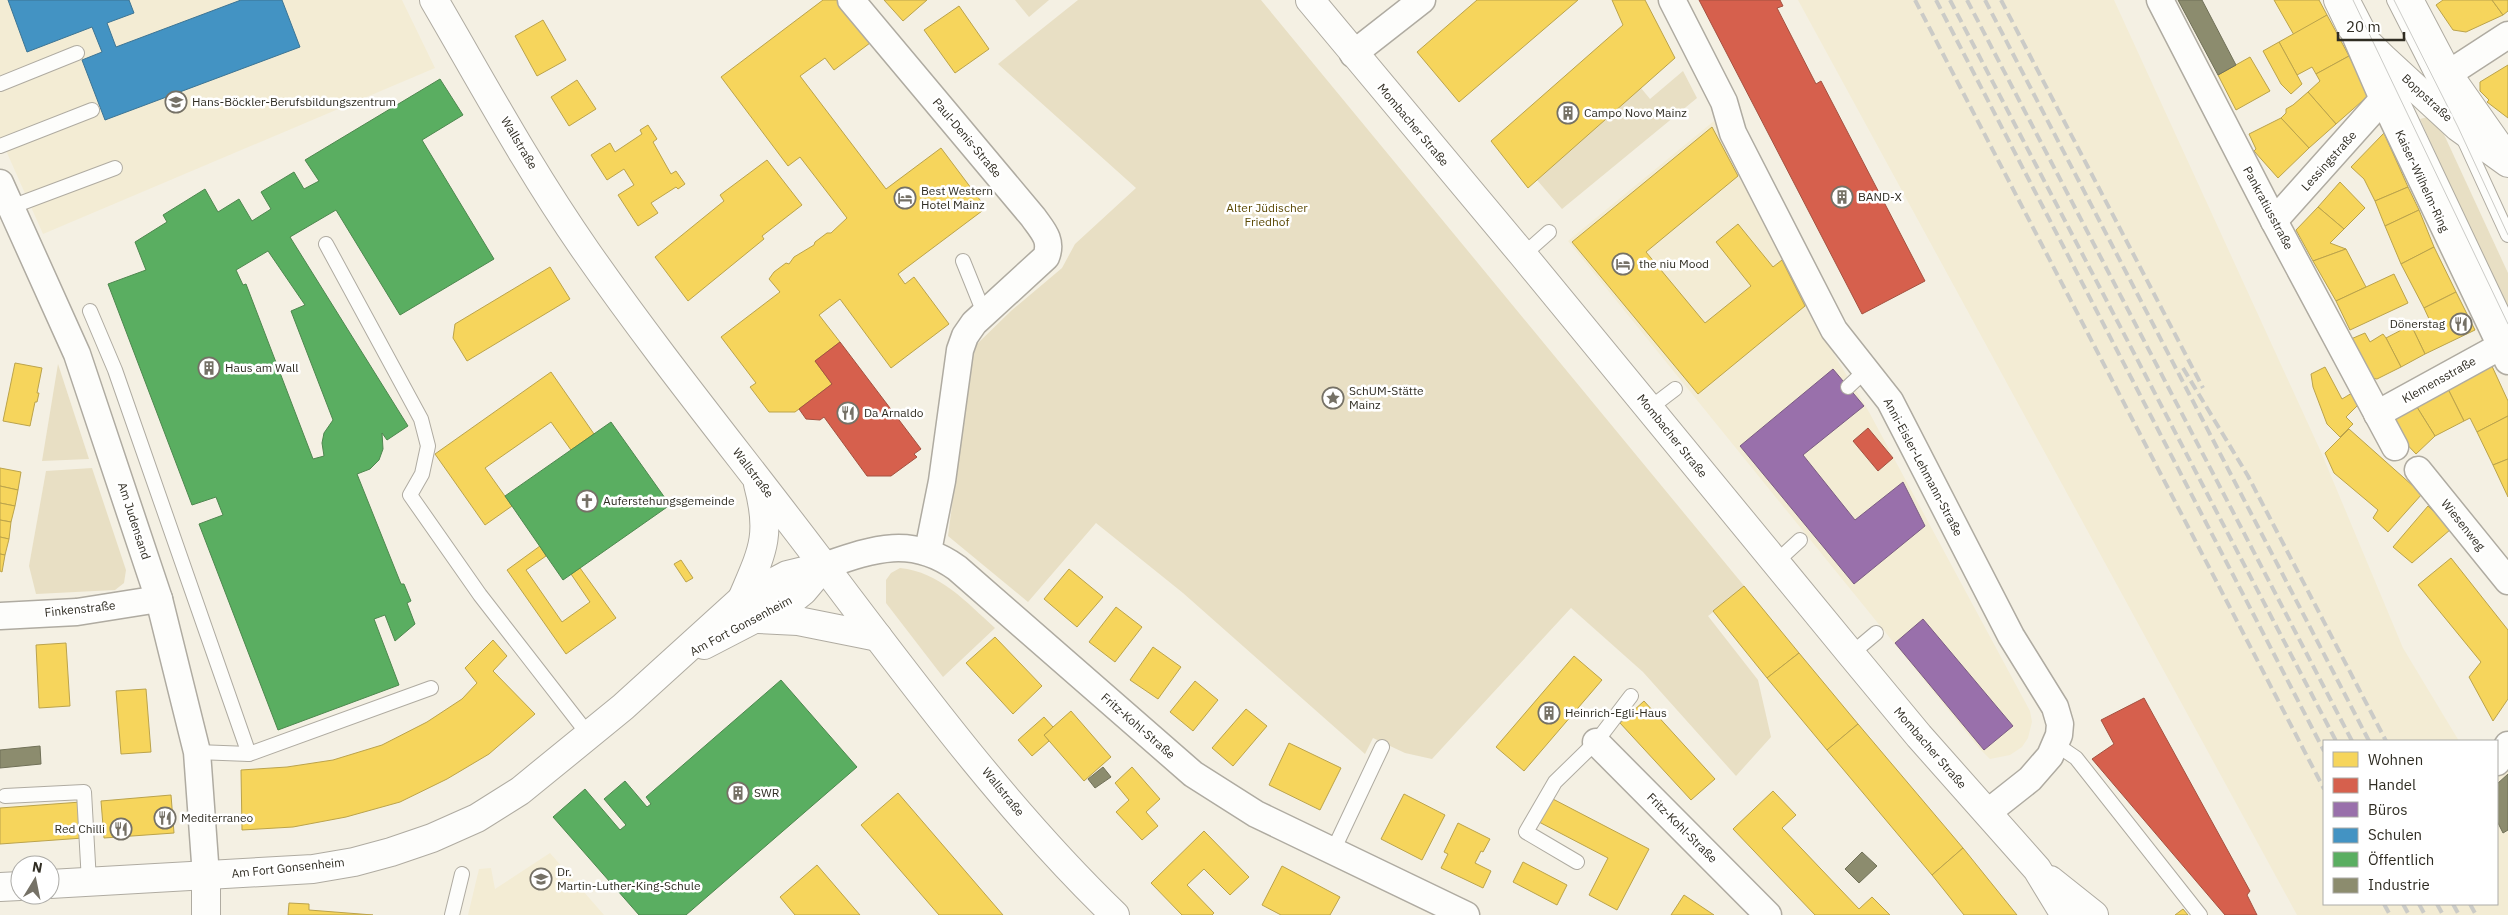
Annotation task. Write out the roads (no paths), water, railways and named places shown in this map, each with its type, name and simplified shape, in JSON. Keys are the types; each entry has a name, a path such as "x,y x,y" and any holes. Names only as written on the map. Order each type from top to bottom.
{"street":[{"name":"Wallstraße","path":"434,0 584,249 658,351 878,637 1028,824 1115,915"},
{"name":"Paul-Denis-Straße","path":"851,0 914,78 972,142 1048,239 1050,248 1046,257 984,313 965,336 960,350 942,481 928,552"},
{"name":"Mombacher Straße","path":"1310,0 1524,255 1850,654 2037,869 2094,915"},
{"path":"1354,54 1422,0"},
{"name":"Anni-Eisler-Lehmann-Straße","path":"1672,0 1724,102 1732,133 1857,378 1890,401 2011,636 2050,695 2060,724 2057,744"},
{"name":"Pankratiusstraße","path":"2160,0 2274,221 2377,414"},
{"name":"Kaiser-Wilhelm-Ring","path":"2338,0 2383,99 2506,344"},
{"path":"2409,0 2448,74 2508,35"},
{"name":"Boppstraße","path":"2351,27 2458,127 2508,163"},
{"name":"Boppstraße","path":"2448,74 2508,159"},
{"name":"Lessingstraße","path":"2274,221 2383,99"},
{"name":"Am Judensand","path":"0,182 77,354 159,599 197,752 206,876"},
{"name":"Klemensstraße","path":"2377,414 2506,344"},
{"path":"2377,414 2395,447"},
{"name":"Wiesenweg","path":"2418,470 2508,581"},
{"path":"757,478 765,510 766,528 750,609 878,637"},
{"name":"Fritz-Kohl-Straße","path":"824,566 855,555 888,548 909,547 928,552 957,568 1194,774 1256,814 1466,915"},
{"name":"Am Fort Gonsenheim","path":"60,883 206,876 321,867 354,862 432,838 477,818 520,791 623,707 674,660 750,609 787,575 824,566"},
{"name":"Finkenstraße","path":"0,616 77,612 159,599"},
{"name":"Fritz-Kohl-Straße","path":"1596,742 1768,915"},
{"path":"1987,813 2030,779 2044,764 2057,744"},
{"path":"2498,760 2508,745"},
{"name":"Mombacher Straße","path":"2037,869 2065,915"},
{"path":"206,876 206,915"}],"lane":[{"name":"Kaiser-Wilhelm-Ring","path":"2353,0 2382,58 2506,344"},
{"path":"2394,0 2458,127 2508,235"},
{"path":"0,84 77,53"},
{"path":"0,146 92,110"},
{"path":"11,206 115,168"},
{"path":"1524,255 1549,232"},
{"path":"326,244 422,419 428,446 422,474 410,495 480,595 588,734"},
{"path":"963,261 984,313"},
{"path":"90,310 115,370 249,754"},
{"path":"1650,408 1675,389"},
{"path":"1776,562 1800,540"},
{"path":"1850,654 1876,633"},
{"path":"197,752 249,754 431,688"},
{"path":"1577,862 1526,832 1555,782 1596,742 1631,696"},
{"path":"2057,744 2076,758 2200,915"},
{"path":"1332,852 1382,747"},
{"path":"2498,763 2508,774"},
{"path":"5,796 84,792 88,882"},
{"path":"452,915 462,874"}],"tram line":[{"path":"2353,0 2508,324"},
{"path":"2394,0 2458,127 2508,235"}],"railway":[{"path":"1915,0 2323,787"},
{"path":"1936,0 2323,749"},
{"path":"1950,0 2335,740"},
{"path":"1967,0 2351,740"},
{"path":"1985,0 2368,740"},
{"path":"2001,0 2203,388"},
{"path":"2183,368 2248,476 2385,740"},
{"path":"2385,905 2390,915"},
{"path":"2404,905 2409,915"},
{"path":"2420,905 2425,915"},
{"path":"2438,905 2443,915"},
{"path":"2454,905 2459,915"},
{"path":"2471,905 2476,915"}],"place":[{"name":"Hans-Böckler-Berufsbildungszentrum","path":"176,102"},
{"name":"Campo Novo Mainz","path":"1568,113"},
{"name":"BAND-X","path":"1842,197"},
{"name":"Best Western Hotel Mainz","path":"905,198"},
{"name":"the niu Mood","path":"1623,264"},
{"name":"Dönerstag","path":"2461,324"},
{"name":"Haus am Wall","path":"209,368"},
{"name":"SchUM-Stätte Mainz","path":"1333,398"},
{"name":"Da Arnaldo","path":"848,413"},
{"name":"Auferstehungsgemeinde","path":"587,501"},
{"name":"Heinrich-Egli-Haus","path":"1549,713"},
{"name":"SWR","path":"738,793"},
{"name":"Mediterraneo","path":"165,818"},
{"name":"Red Chilli","path":"121,829"},
{"name":"Dr. Martin-Luther-King-Schule","path":"541,879"}],"park label":[{"name":"Alter Jüdischer Friedhof","path":"1267,215"}]}
